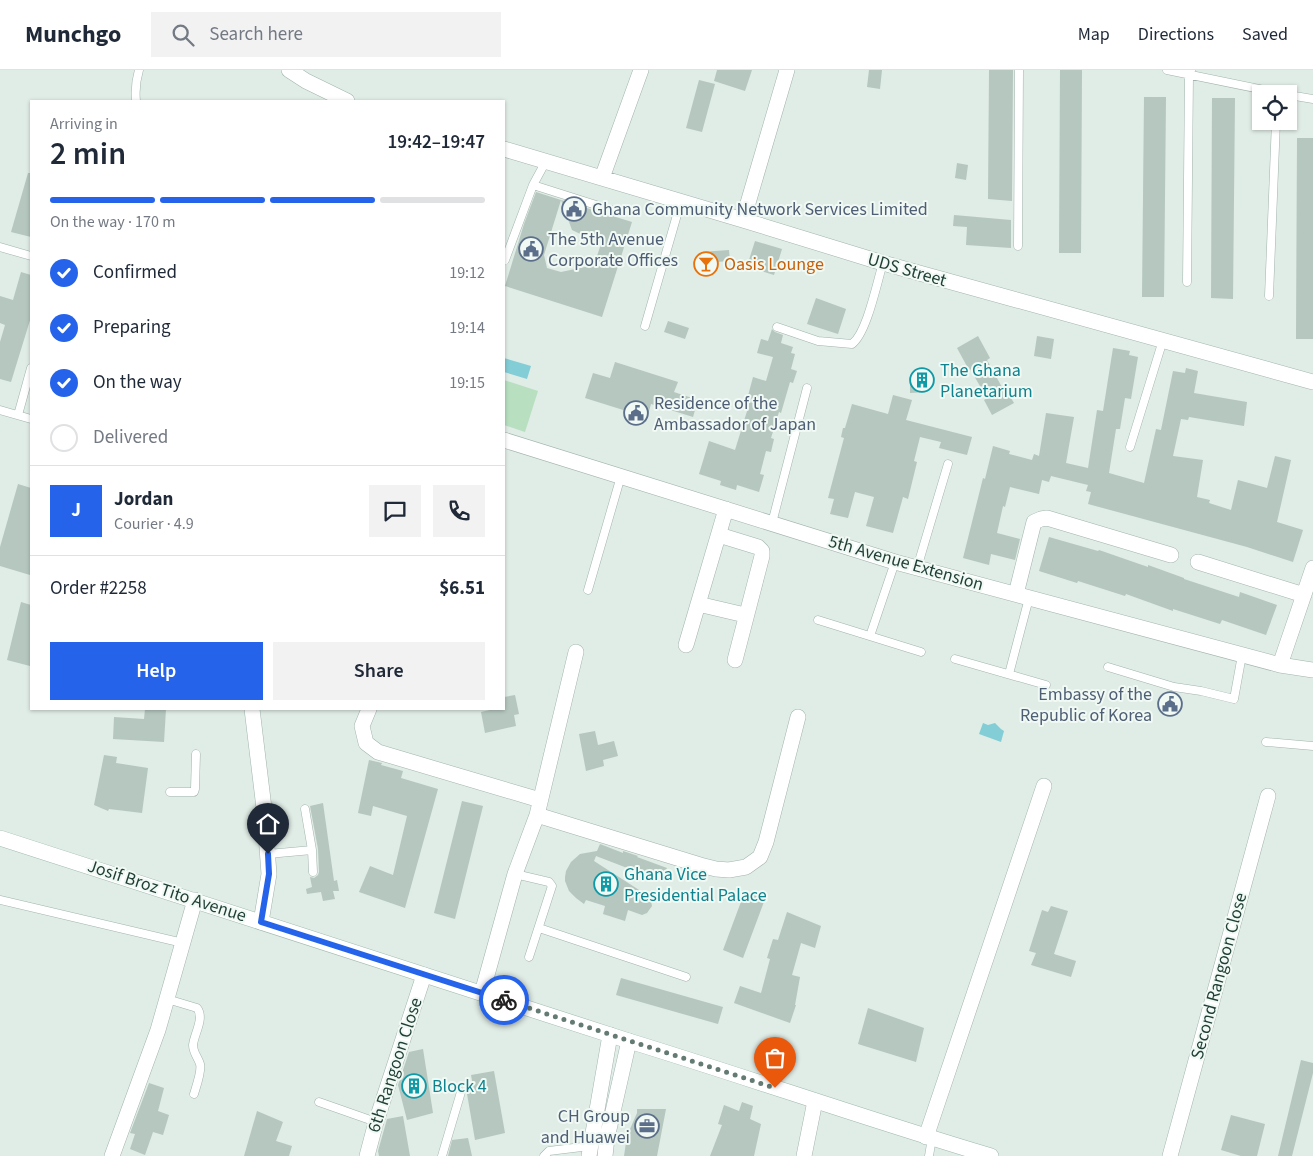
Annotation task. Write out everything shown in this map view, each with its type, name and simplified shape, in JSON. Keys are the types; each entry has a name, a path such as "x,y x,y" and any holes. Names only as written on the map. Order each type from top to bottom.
{"street":[{"path":"289,70 306,81 345,100"},
{"path":"602,178 641,70"},
{"path":"743,220 787,70"},
{"name":"UDS Street","path":"505,149 883,264 1313,382"},
{"name":"5th Avenue Extension","path":"505,440 895,562 1280,665 1313,670"},
{"path":"686,645 726,509"},
{"path":"1023,596 1034,522 1040,519 1048,518 1170,555"},
{"path":"719,535 758,547 762,551 735,660"},
{"path":"1198,562 1304,595"},
{"path":"1280,665 1313,568"},
{"path":"698,604 745,615"},
{"path":"482,993 515,874 539,807 576,652"},
{"path":"252,710 264,808 269,874 261,922"},
{"path":"369,710 362,726 366,743 378,752 716,869 729,870 746,867 760,857 766,842 798,716"},
{"path":"929,1138 1044,786"},
{"name":"Second Rangoon Close","path":"1170,1156 1268,796"},
{"name":"Josif Broz Tito Avenue","path":"0,838 929,1138 991,1156"},
{"path":"112,1156 158,1030 195,900"},
{"name":"6th Rangoon Close","path":"366,1156 424,975"},
{"path":"590,1151 610,1035"},
{"path":"605,1156 607,1138 629,1041"},
{"path":"804,1156 815,1101"}],"lane":[{"path":"136,100 139,70"},
{"path":"1018,246 1020,70"},
{"path":"1167,70 1190,73 1252,87"},
{"path":"1187,282 1190,73"},
{"path":"1297,96 1313,99"},
{"path":"1269,296 1276,130"},
{"path":"505,260 533,185 546,161"},
{"path":"533,185 615,211"},
{"path":"645,326 680,201"},
{"path":"0,247 30,256"},
{"path":"777,327 818,341 852,344 857,340 865,325 883,264"},
{"path":"1130,447 1163,340"},
{"path":"18,415 30,372"},
{"path":"772,523 807,388"},
{"path":"0,410 30,419"},
{"path":"917,568 948,464"},
{"path":"588,590 621,476"},
{"path":"870,636 895,562"},
{"path":"1009,674 1023,596"},
{"path":"818,620 921,652"},
{"path":"1108,667 1174,687 1201,690 1234,699 1242,655"},
{"path":"955,659 1046,685"},
{"path":"1266,742 1313,746"},
{"path":"170,792 194,792 196,754"},
{"path":"305,809 312,850 313,872"},
{"path":"268,854 312,850"},
{"path":"515,874 548,882 552,886 529,958"},
{"path":"0,900 182,943"},
{"path":"539,928 686,977"},
{"path":"167,999 196,1008 200,1012 193,1045 201,1069 194,1094"},
{"path":"442,1156 460,1092"},
{"path":"319,1102 376,1122"},
{"path":"929,1138 930,1156"},
{"path":"544,1156 549,1151 590,1151"}],"green space":[{"path":"505,380 538,391 525,432 505,425"}],"water":[{"path":"505,358 531,366 527,379 505,372"},
{"path":"983,723 988,725 995,723 1004,731 1001,742 979,734"}],"building":[{"path":"717,70 752,70 745,91 714,81"},
{"path":"869,70 882,70 880,89 867,87"},
{"path":"989,70 1013,70 1012,201 988,199"},
{"path":"1060,70 1082,70 1081,253 1059,253"},
{"path":"699,80 715,84 702,132 686,128"},
{"path":"1144,97 1166,97 1164,297 1142,297"},
{"path":"1212,98 1235,98 1233,299 1211,298"},
{"path":"1297,138 1313,138 1313,339 1296,339"},
{"path":"957,163 968,165 966,180 955,178"},
{"path":"28,173 30,173 30,237 11,232"},
{"name":"The 5th Avenue Corporate Offices","path":"536,192 632,222 602,317 505,286","holes":["561,200 572,230 601,244 594,265 561,272 547,268 544,255"]},
{"path":"954,215 1011,220 1011,248 966,245 967,227 953,226"},
{"path":"755,241 782,249 774,275 748,267"},
{"name":"Oasis Lounge","path":"729,250 730,261 702,263 701,252"},
{"path":"21,272 30,275 30,320 11,382 0,379 0,342 5,325 0,323 0,296 13,300"},
{"path":"816,298 846,309 838,334 807,324"},
{"path":"668,321 689,328 685,339 664,332"},
{"path":"772,329 783,335 781,343 793,347 791,353 795,354 791,369 797,371 793,383 790,382 781,413 779,412 771,438 774,439 771,452 766,451 760,474 764,475 759,492 737,485 736,490 720,485 721,481 699,474 709,441 735,450 748,408 745,407 753,377 766,381 773,357 757,353 761,339 768,341"},
{"path":"978,336 990,358 987,360 1003,389 1005,388 1014,403 992,415 984,400 987,398 957,348"},
{"path":"1037,336 1054,339 1051,359 1034,356"},
{"path":"1113,348 1130,351 1129,355 1138,357 1131,399 1125,398 1120,429 1116,429 1109,473 1144,483 1156,429 1161,430 1173,371 1185,373 1186,368 1198,371 1194,393 1247,402 1244,426 1189,417 1188,420 1181,419 1173,456 1203,460 1197,497 1210,500 1209,503 1231,510 1238,480 1267,488 1275,456 1291,460 1277,522 1303,530 1293,562 1247,547 1088,504 1091,492 1086,491 1088,485 1051,476 1049,482 1042,480 1039,494 1010,487 1005,507 1003,506 997,533 1020,539 1015,560 991,554 989,565 963,558 993,446 1010,451 1009,454 1032,460 1034,454 1039,456 1046,413 1074,417 1066,463 1088,468 1097,410 1103,411"},
{"path":"615,362 678,382 674,392 698,400 693,417 651,404 646,422 635,418 636,414 585,398 593,373 610,378"},
{"name":"The Ghana Planetarium","path":"926,368 933,375 934,385 927,392 910,393 910,376 916,369"},
{"path":"893,395 912,400 906,420 972,437 967,455 939,448 941,442 920,437 914,461 917,462 908,499 903,497 893,533 866,526 874,497 855,492 848,518 830,514 834,499 828,498 844,438 841,437 843,428 845,428 852,404 888,414"},
{"path":"18,484 30,488 30,575 0,566 0,547"},
{"path":"1049,537 1099,550 1148,567 1148,565 1239,597 1240,592 1277,605 1266,635 1222,620 1220,624 1173,609 1173,611 1126,594 1125,596 1039,571"},
{"path":"21,602 30,605 30,666 7,660"},
{"path":"515,695 519,714 514,715 516,726 485,733 481,712 505,710 505,697"},
{"path":"145,710 166,710 164,742 113,739 114,717 144,719"},
{"path":"595,731 598,745 614,741 618,756 603,760 604,766 586,771 579,734"},
{"path":"104,755 117,757 116,763 148,768 142,813 109,809 108,811 94,805"},
{"path":"369,760 403,771 401,778 438,789 405,908 359,892 370,866 393,875 407,816 373,806 371,816 358,813"},
{"path":"462,801 483,806 455,919 434,913"},
{"path":"323,803 334,881 337,880 339,891 333,891 335,899 323,901 321,892 307,894 306,889 312,887 310,877 314,878 319,872 318,849 310,806"},
{"name":"Ghana Vice Presidential Palace","path":"600,844 623,853 623,851 638,856 667,868 661,881 596,856 594,861 650,897 652,906 647,913 642,915 628,910 625,921 603,914 605,906 586,900 584,904 569,891 565,877 571,862 580,854 597,851"},
{"path":"745,891 765,899 743,958 723,950"},
{"path":"1051,906 1068,911 1054,954 1076,961 1071,977 1031,965 1036,953 1029,951 1042,910 1048,912"},
{"path":"787,912 821,926 815,948 801,943 792,975 800,977 796,1005 790,1023 734,1003 740,986 761,993 770,959 767,958 773,939 778,940"},
{"path":"621,978 723,1007 718,1024 616,995"},
{"path":"868,1008 924,1028 916,1062 858,1044"},
{"name":"Block 4","path":"423,1049 433,1113 407,1120 398,1085 409,1052"},
{"path":"1301,1060 1313,1063 1313,1073 1292,1156 1278,1156"},
{"path":"494,1071 505,1133 475,1140 466,1088 473,1086 471,1075"},
{"path":"149,1083 164,1088 158,1111 169,1115 163,1135 153,1132 145,1155 130,1149 135,1134 130,1133"},
{"path":"742,1102 753,1106 750,1119 761,1124 754,1156 710,1156 722,1125 718,1124 724,1105 739,1111"},
{"name":"CH Group and Huawei","path":"637,1109 666,1109 657,1156 624,1156 627,1136"},
{"path":"257,1111 283,1122 276,1141 292,1146 289,1156 244,1156"},
{"path":"1231,1115 1265,1124 1257,1156 1241,1156 1221,1150"},
{"path":"403,1116 410,1156 379,1156 378,1151 387,1119"},
{"path":"468,1138 472,1156 448,1156 452,1140"}],"way so far":[{"path":"504,1000 775,1088"}],"place":[{"name":"Ghana Community Network Services Limited","path":"574,209"},
{"name":"The 5th Avenue Corporate Offices","path":"531,249"},
{"name":"Oasis Lounge","path":"706,264"},
{"name":"The Ghana Planetarium","path":"922,380"},
{"name":"Residence of the Ambassador of Japan","path":"636,413"},
{"name":"Embassy of the Republic of Korea","path":"1170,704"},
{"name":"Ghana Vice Presidential Palace","path":"606,884"},
{"name":"Block 4","path":"414,1086"},
{"name":"CH Group and Huawei","path":"647,1126"}],"route":[{"path":"268,854 269,874 261,922 504,1000"}]}
